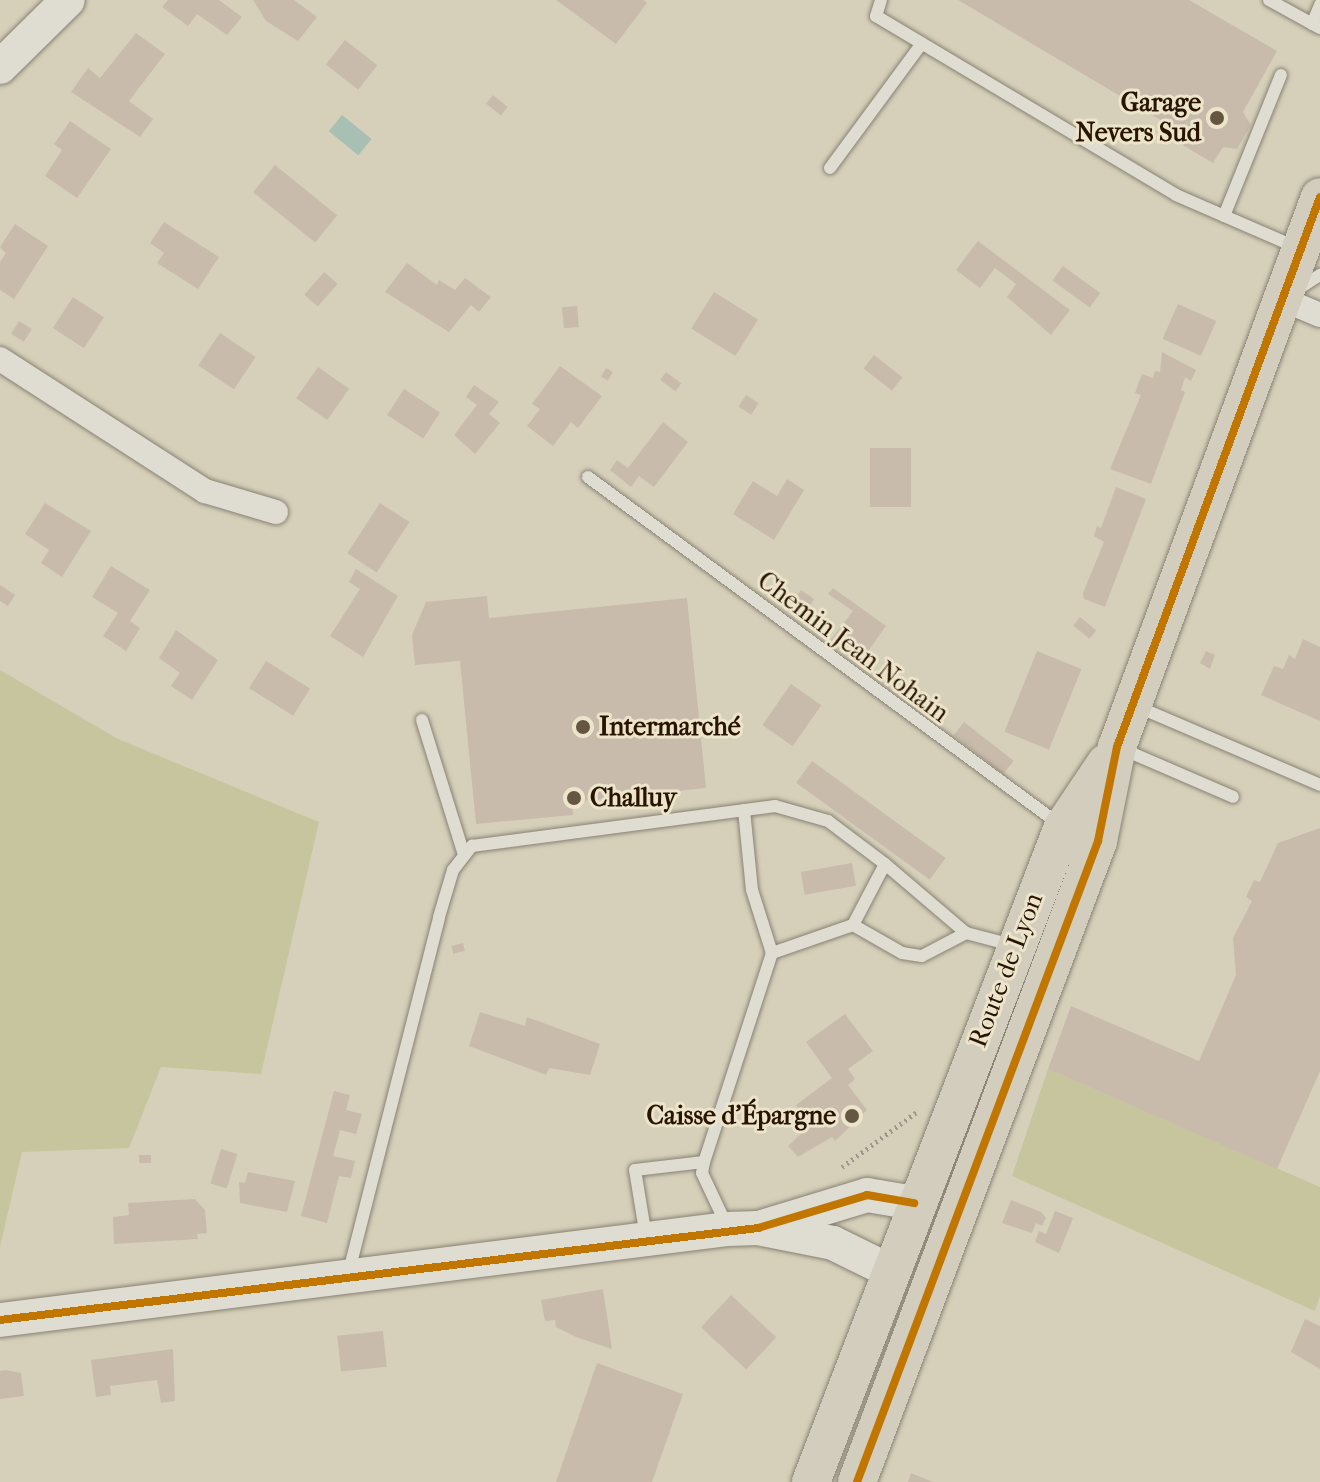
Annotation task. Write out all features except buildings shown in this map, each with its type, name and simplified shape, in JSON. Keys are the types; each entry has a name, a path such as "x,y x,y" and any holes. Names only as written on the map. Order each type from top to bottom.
{"main road":[{"name":"Route de Lyon","path":"811,1482 900,1269 929,1209 914,1203 1016,946 1081,834 1133,705 1282,299 1310,262 1320,197"},
{"name":"Route de Lyon","path":"855,1482 1037,1005 1081,834"},
{"name":"Route de Lyon","path":"855,1482 862,1413 900,1269 951,1193 1037,1005"}],"street":[{"path":"0,67 68,0"},
{"path":"1282,299 1320,315"},
{"path":"0,359 205,491 276,512"},
{"path":"0,1320 743,1229 867,1195 914,1203"},
{"path":"743,1229 833,1243 900,1269"}],"lane":[{"path":"881,0 876,16 1176,195 1224,216 1310,262"},
{"path":"1269,0 1316,26 1320,5"},
{"path":"830,168 922,43"},
{"path":"1224,216 1281,75"},
{"name":"Chemin Jean Nohain","path":"588,477 1081,834"},
{"path":"1133,705 1320,785"},
{"path":"422,720 464,855"},
{"path":"1117,747 1233,797"},
{"path":"347,1276 439,917 453,870 472,846 775,806 828,821 885,864 966,933 1016,946"},
{"path":"743,1229 702,1173 772,953 752,890 744,810"},
{"path":"772,953 853,925 885,864"},
{"path":"853,925 902,953 922,956 966,933"},
{"path":"646,1240 635,1170 704,1162"}],"green space":[{"path":"0,670 118,739 319,822 261,1074 161,1067 129,1148 22,1152 0,1247"},
{"path":"1048,1069 1320,1187 1320,1296 1315,1311 1012,1176"}],"shaded area":[{"path":"342,115 372,139 358,155 329,131"}],"transit line":[{"path":"857,1482 1098,841 1117,747 1320,197"},
{"path":"0,1320 758,1228 867,1195 914,1203"}],"place":[{"name":"Garage Nevers Sud","path":"1217,118"},
{"name":"Intermarché","path":"583,727"},
{"name":"Challuy","path":"574,798"},
{"name":"Caisse d'Épargne","path":"852,1116"}]}
